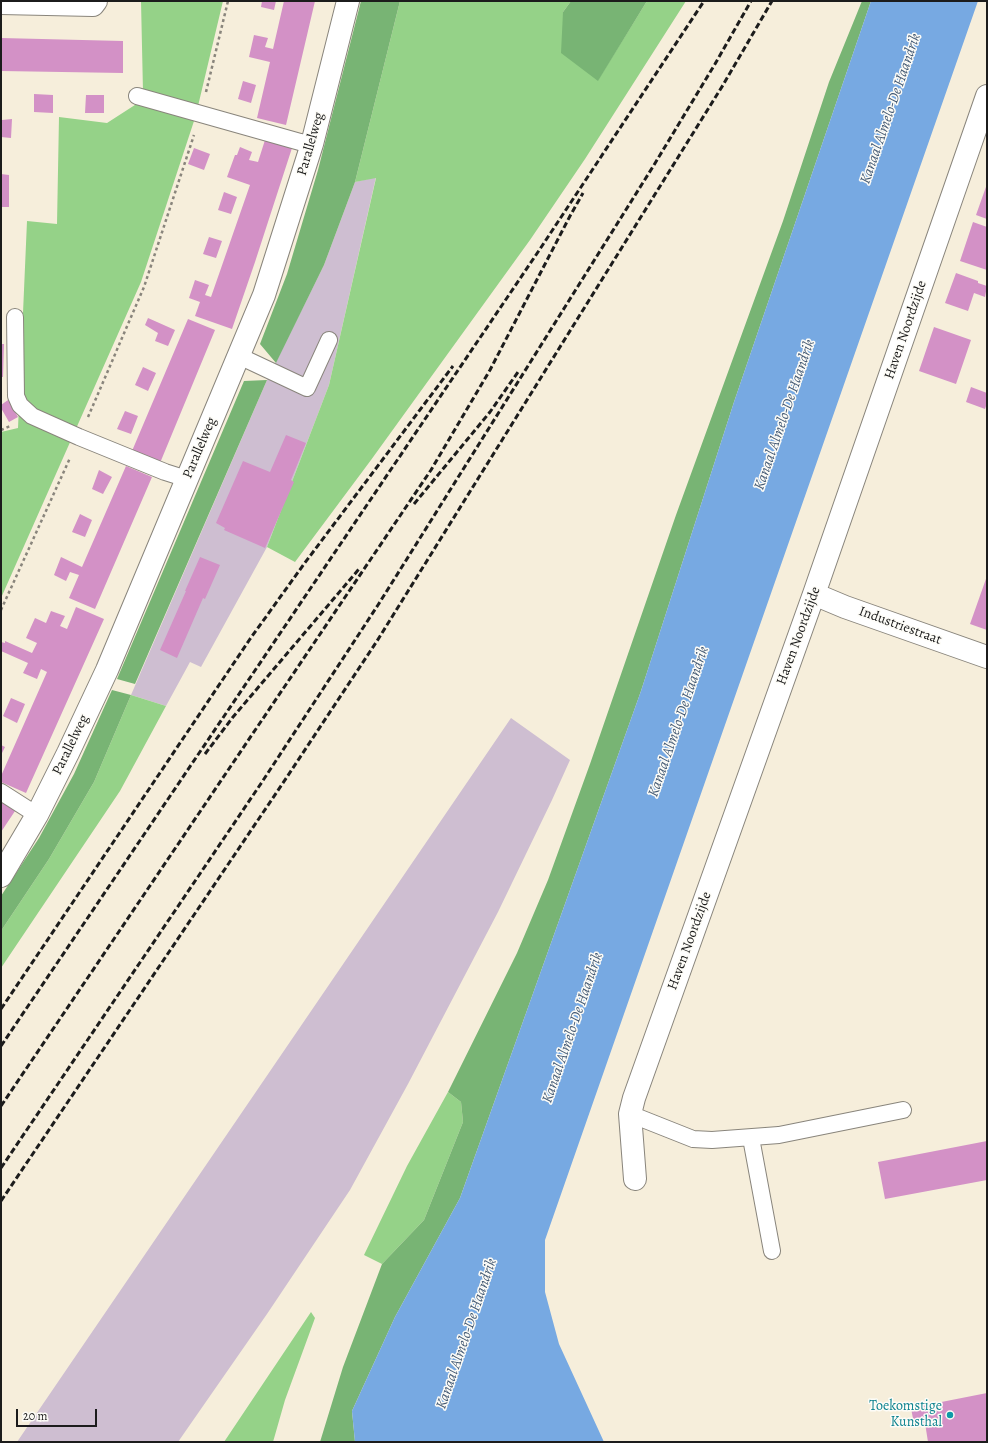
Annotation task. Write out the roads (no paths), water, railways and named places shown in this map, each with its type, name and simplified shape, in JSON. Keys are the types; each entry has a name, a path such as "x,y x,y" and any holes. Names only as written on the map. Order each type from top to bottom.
{"street":[{"path":"1,4 94,5 96,1"},
{"name":"Parallelweg","path":"1,876 37,815 107,670 264,295 312,144 348,1"},
{"name":"Haven Noordzijde","path":"635,1178 630,1114 639,1083 814,594 987,96"},
{"name":"Industriestraat","path":"814,594 845,607 987,657"}],"lane":[{"path":"137,96 201,115 312,144"},
{"path":"15,317 16,396 20,405 32,416 79,438 165,472 187,479"},
{"path":"238,356 307,388 329,340"},
{"path":"1,792 37,815"},
{"path":"630,1114 693,1139 778,1136 903,1110"},
{"path":"751,1138 772,1251"}],"water":[{"name":"Kanaal Almelo-De Haandrik","path":"871,1 978,1 545,1240 545,1292 559,1344 604,1442 355,1442 352,1411 395,1317 460,1198 641,691 734,402"}],"railway":[{"path":"1,1046 540,249 704,1"},
{"path":"1,1168 262,782 378,605 654,165 751,1"},
{"path":"1,1201 377,641 723,85 772,1"},
{"path":"1,1106 431,470 490,370 583,193"},
{"path":"1,1009 250,639 304,564 453,366"},
{"path":"414,504 490,412 518,372"},
{"path":"205,754 233,717 359,569"}],"place":[{"name":"Toekomstige Kunsthal","path":"950,1415"}]}
